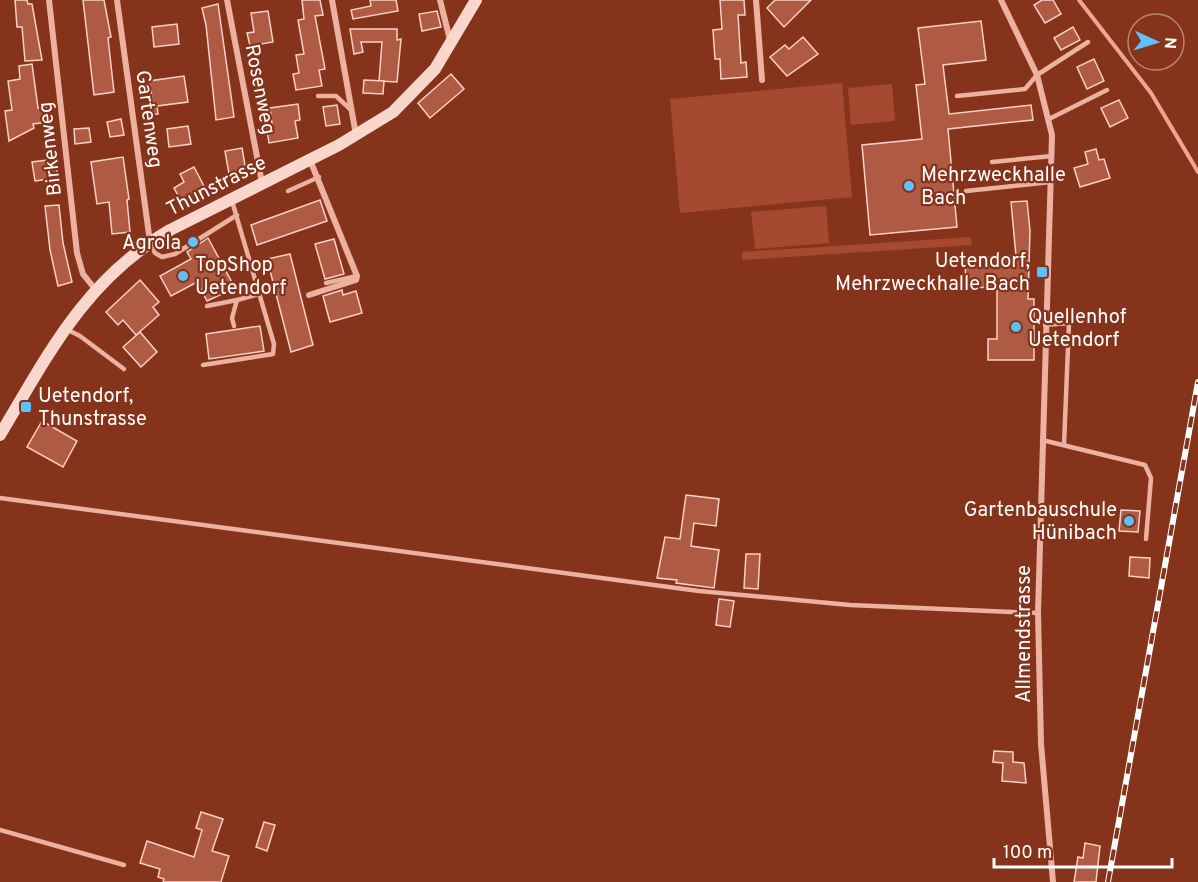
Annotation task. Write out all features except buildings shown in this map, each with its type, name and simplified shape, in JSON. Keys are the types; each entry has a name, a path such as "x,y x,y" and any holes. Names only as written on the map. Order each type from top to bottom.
{"main road":[{"name":"Thunstrasse","path":"0,435 66,329 109,274 150,242 356,135 408,99 431,75 451,46 476,0"}],"street":[{"name":"Birkenweg","path":"49,0 77,253 83,274 95,289"},
{"name":"Gartenweg","path":"117,0 150,242"},
{"name":"Rosenweg","path":"227,0 262,183"},
{"path":"332,0 356,135"},
{"path":"440,0 451,46"},
{"path":"756,0 762,80"},
{"name":"Allmendstrasse","path":"1001,0 1037,75 1049,118 1052,156 1045,325 1038,613 1041,744 1053,882"},
{"path":"309,159 319,177 357,276 356,280 309,295"}],"lane":[{"path":"957,96 1025,89 1037,75 1088,42"},
{"path":"1049,118 1107,90"},
{"path":"318,96 336,96 350,109"},
{"path":"992,162 1052,156"},
{"path":"288,191 319,177"},
{"path":"966,191 1051,182"},
{"path":"203,365 273,354 274,344 231,199"},
{"path":"150,242 155,253 162,257 175,254 237,215"},
{"path":"326,283 357,276"},
{"path":"207,306 259,294"},
{"path":"234,326 232,318 237,300"},
{"path":"1045,325 1069,322 1064,445"},
{"path":"66,329 80,336 124,369"},
{"path":"1042,440 1140,463 1148,468 1151,478 1146,539"},
{"path":"0,498 699,591 850,605 1038,613"},
{"path":"0,830 124,865"}],"shaded area":[{"path":"842,83 852,197 680,213 670,99"},
{"path":"892,84 895,121 851,125 848,88"},
{"path":"826,206 829,243 755,249 751,212"},
{"path":"971,237 972,245 742,260 742,252"}],"waterway":[{"path":"1079,0 1151,93 1198,172"}],"railway":[{"path":"1108,882 1198,382"}],"place":[{"name":"Mehrzweckhalle Bach","path":"909,186"},
{"name":"Agrola","path":"193,242"},
{"name":"Uetendorf, Mehrzweckhalle Bach","path":"1042,272"},
{"name":"TopShop Uetendorf","path":"183,276"},
{"name":"Quellenhof Uetendorf","path":"1016,327"},
{"name":"Uetendorf, Thunstrasse","path":"26,407"},
{"name":"Gartenbauschule Hünibach","path":"1129,521"}]}
